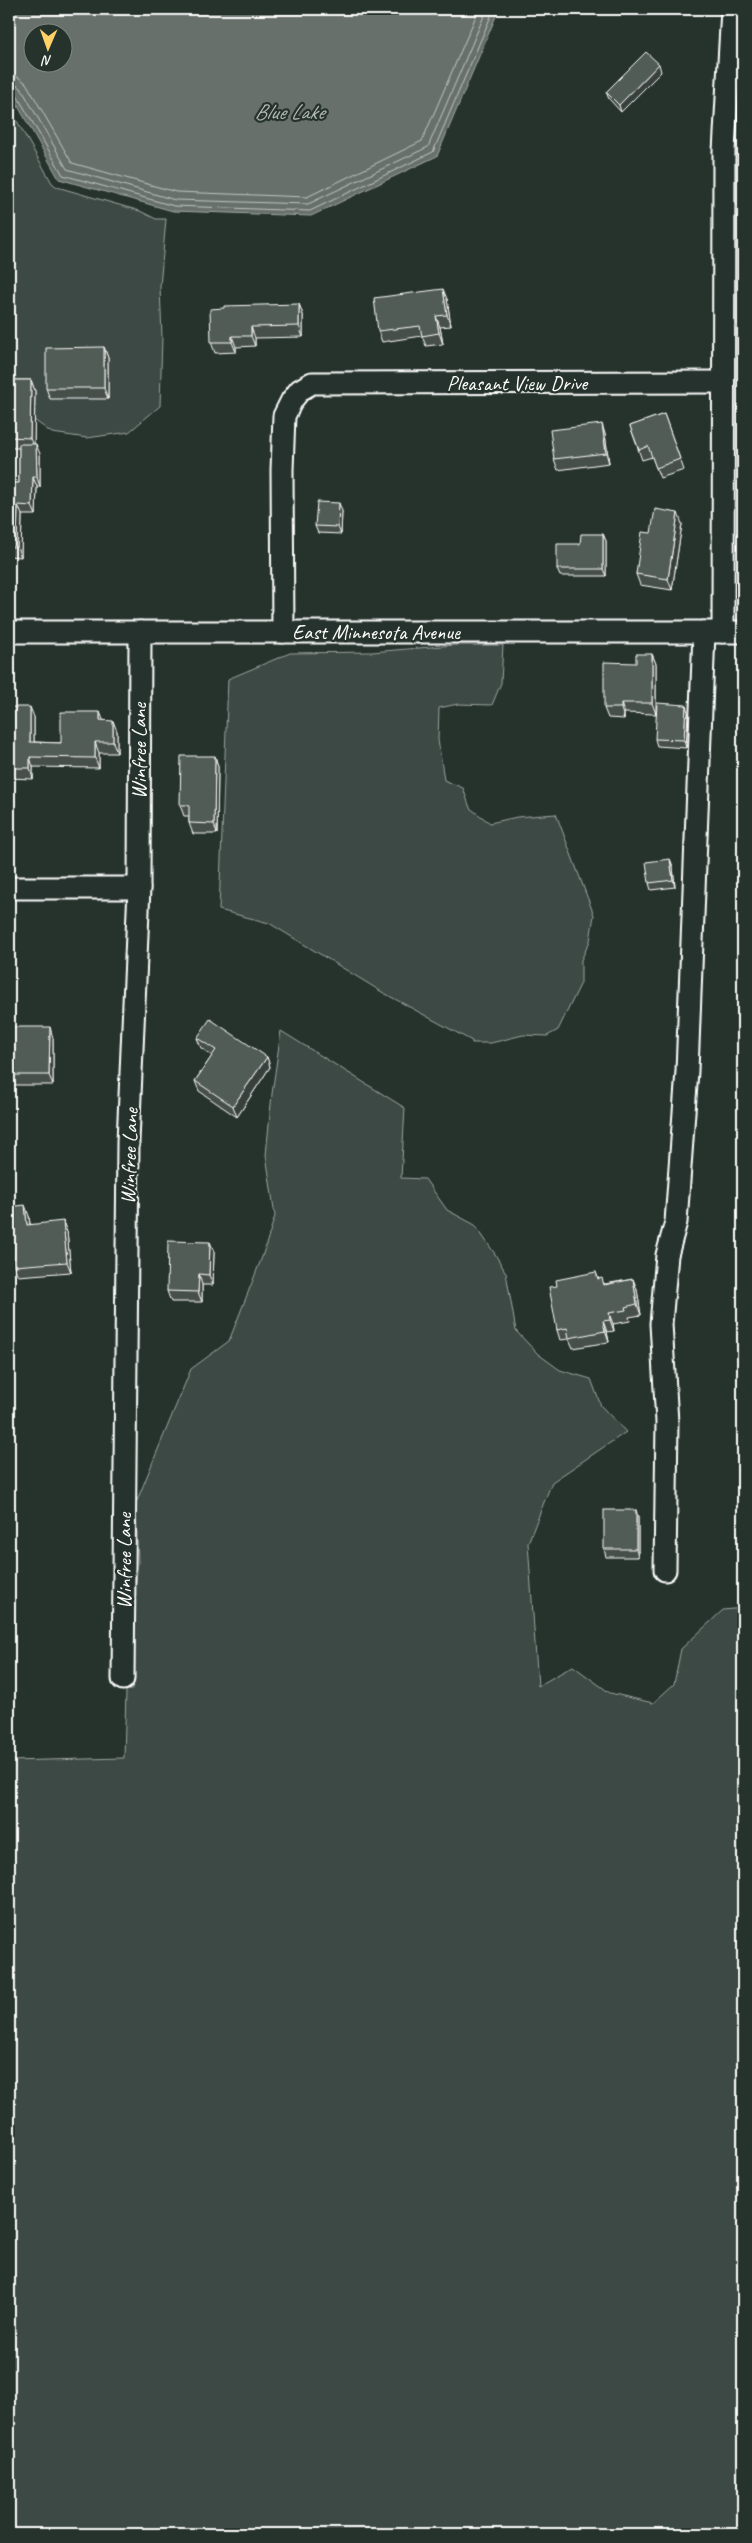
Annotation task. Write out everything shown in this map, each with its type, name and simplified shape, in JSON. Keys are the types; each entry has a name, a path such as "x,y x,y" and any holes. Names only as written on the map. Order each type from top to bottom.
{"street":[{"path":"665,1570 667,1422 661,1324 667,1255 676,1222 723,632 724,151 736,52 732,9"},
{"name":"Pleasant View Drive","path":"283,632 282,470 284,416 296,395 312,383 723,382"},
{"name":"East Minnesota Avenue","path":"9,632 723,632"},
{"name":"Winfree Lane","path":"123,1679 128,1142 138,888 140,632"},
{"path":"9,888 138,888"}],"shaded area":[{"path":"9,107 52,183 57,187 140,211 156,219 166,219 160,287 162,337 160,406 129,432 87,438 52,433 9,402"},
{"path":"454,645 503,645 501,683 492,705 458,704 439,708 438,740 444,780 463,788 470,808 490,823 517,817 556,814 594,915 590,941 581,960 581,983 558,1030 547,1036 523,1035 491,1043 472,1043 472,1041 382,992 269,923 219,910 228,679 290,653 372,652"},
{"path":"281,1031 405,1108 401,1178 425,1179 447,1210 475,1225 506,1273 516,1331 538,1354 560,1370 591,1379 601,1406 626,1432 552,1482 528,1543 538,1686 573,1666 610,1693 653,1703 674,1684 681,1649 723,1610 743,1608 743,2534 9,2534 9,1761 124,1758 126,1690 132,1690 134,1596 138,1563 136,1503 191,1369 229,1341 262,1257 275,1216 266,1155"}],"water":[{"name":"Blue Lake","path":"9,9 499,9 437,156 311,216 173,211 59,179 9,90"}],"building":[{"path":"646,52 659,64 619,105 606,92"},
{"path":"443,289 447,315 436,316 439,333 422,336 420,326 378,331 374,298"},
{"path":"299,304 299,326 251,327 251,336 232,336 232,342 211,342 210,309 224,308 224,306"},
{"path":"104,347 104,388 46,388 46,348"},
{"path":"9,380 31,380 30,438 9,437"},
{"path":"664,414 680,459 656,468 648,446 639,450 630,426"},
{"path":"602,424 606,453 554,459 550,430"},
{"path":"19,444 36,444 37,477 33,477 32,506 18,505 17,547 9,547 9,483 19,483"},
{"path":"317,502 339,503 338,527 315,526"},
{"path":"655,509 678,513 668,579 636,574 642,532 651,533"},
{"path":"581,534 603,534 603,569 557,569 557,544 580,544"},
{"path":"636,654 652,654 652,703 621,703 621,708 604,708 604,662 636,663"},
{"path":"657,703 686,705 684,740 655,739"},
{"path":"9,707 30,707 30,742 61,743 61,712 100,712 100,720 113,721 113,742 95,742 95,758 30,757 30,768 9,768"},
{"path":"181,756 215,756 214,824 189,823 189,805 180,805"},
{"path":"670,859 673,880 649,883 646,862"},
{"path":"210,1019 267,1057 233,1106 195,1081 216,1050 197,1038"},
{"path":"9,1027 50,1027 49,1075 9,1075"},
{"path":"25,1205 27,1225 63,1221 67,1262 14,1266 9,1207"},
{"path":"168,1241 210,1242 209,1275 199,1274 198,1292 167,1291"},
{"path":"596,1272 598,1279 602,1278 604,1285 633,1279 637,1304 625,1307 626,1310 609,1313 610,1320 603,1321 605,1331 569,1338 567,1328 557,1330 549,1287 557,1286 556,1280"},
{"path":"604,1510 636,1510 636,1549 604,1549"}]}
